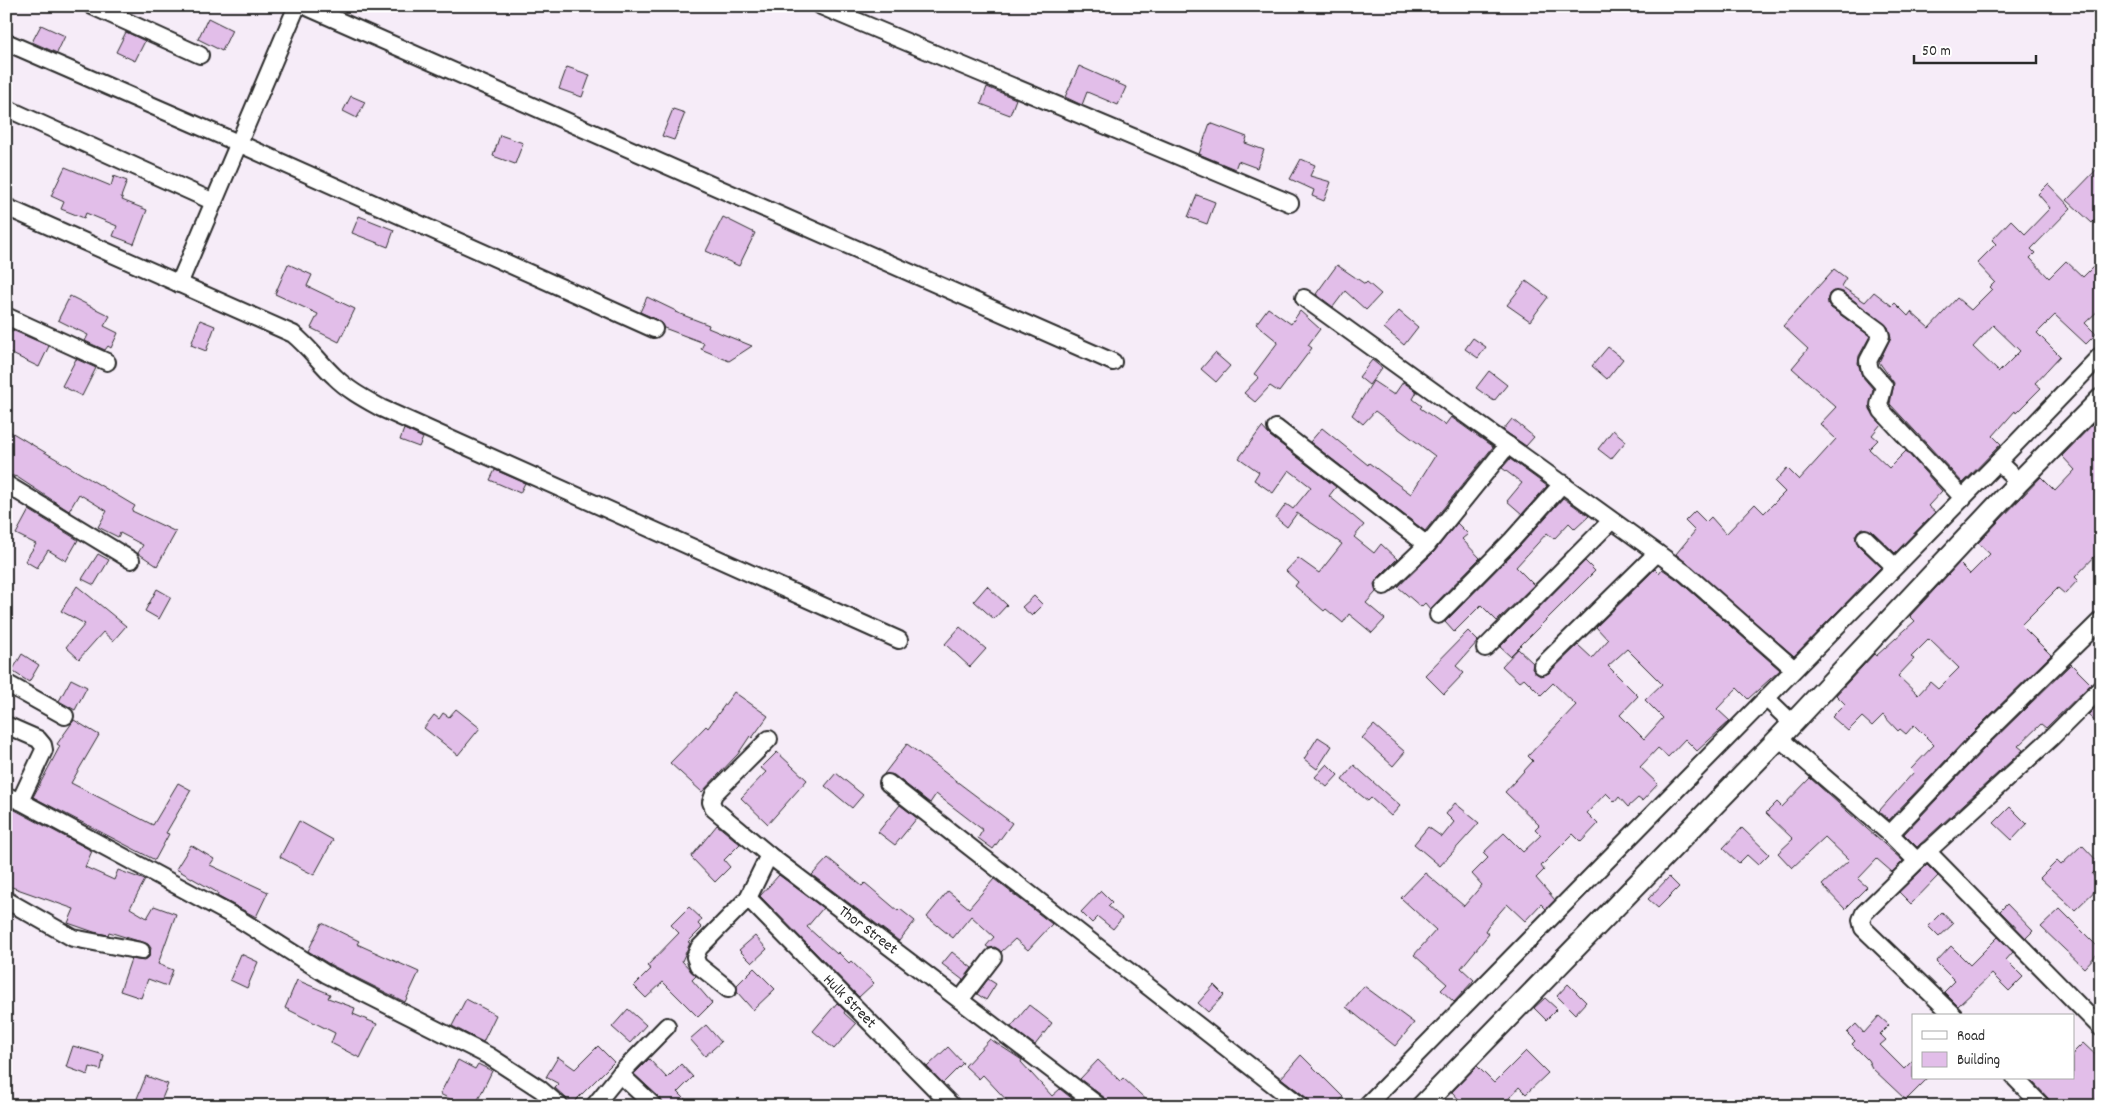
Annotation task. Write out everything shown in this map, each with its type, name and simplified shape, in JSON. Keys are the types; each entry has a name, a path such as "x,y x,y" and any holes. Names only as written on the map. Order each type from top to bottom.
{"street":[{"path":"92,6 200,55"},
{"path":"179,284 297,6"},
{"path":"305,6 1113,362"},
{"path":"821,6 1290,203"},
{"path":"6,42 238,143 654,329"},
{"path":"6,108 214,202"},
{"path":"6,206 293,334 309,347 334,376 350,390 381,408 898,640"},
{"path":"1304,298 1563,483 1611,521 1685,573 1794,669"},
{"path":"1837,300 1879,331 1881,336 1868,361 1870,370 1884,386 1879,405 1882,411 1963,498"},
{"path":"6,316 107,362"},
{"path":"1422,1106 1779,738 1789,719 2009,472 2101,354"},
{"path":"1366,1106 1768,700 1794,669 1963,498 2009,472 2101,399"},
{"path":"1276,428 1427,544"},
{"path":"1384,586 1427,544 1508,445"},
{"path":"1438,615 1512,540 1563,483"},
{"path":"6,484 131,560"},
{"path":"1485,648 1611,521"},
{"path":"1865,538 1894,566"},
{"path":"1542,666 1657,553"},
{"path":"1890,834 1978,742 2101,620"},
{"path":"6,683 65,716"},
{"path":"1952,1014 1863,928 1861,920 1864,913 1922,856 2050,739 2101,688"},
{"path":"1768,700 1789,719"},
{"path":"6,725 38,739 43,745 44,750 13,798 232,915 326,974 489,1056 540,1089 560,1106"},
{"path":"1779,738 1890,834 1922,856 2101,1028"},
{"name":"Thor Street","path":"769,739 714,794 711,802 714,809 769,855 1099,1106"},
{"path":"888,783 1301,1106"},
{"path":"728,989 698,965 695,957 699,948 748,898 769,855"},
{"name":"Hulk Street","path":"748,898 952,1106"},
{"path":"6,900 73,938 141,950"},
{"path":"960,1000 993,957"},
{"path":"594,1106 620,1074 667,1026"},
{"path":"620,1074 654,1106"},
{"path":"2017,1080 2042,1106"}],"building":[{"path":"208,18 232,30 222,51 198,39"},
{"path":"41,25 65,36 57,53 32,42"},
{"path":"126,32 145,41 135,61 116,52"},
{"path":"1079,66 1126,87 1118,105 1087,92 1082,105 1065,97"},
{"path":"567,67 590,75 582,97 559,89"},
{"path":"987,87 1016,99 1010,115 981,104"},
{"path":"351,96 365,102 357,118 343,111"},
{"path":"673,109 685,113 674,140 662,136"},
{"path":"1210,123 1247,137 1245,143 1264,150 1257,168 1238,161 1235,169 1199,154"},
{"path":"500,135 523,143 515,164 493,156"},
{"path":"1301,159 1315,165 1310,176 1331,182 1324,201 1312,196 1314,190 1290,179"},
{"path":"2101,165 2101,214 2092,223 2067,200"},
{"path":"65,167 111,186 114,176 127,181 121,197 123,198 122,200 147,210 134,244 113,236 117,226 86,213 84,218 61,209 64,202 51,196"},
{"path":"2048,184 2071,208 2031,249 2035,253 2030,258 2049,278 2066,261 2083,277 2101,259 2101,308 2085,323 2096,334 2086,344 2055,315 2037,333 2060,356 2035,383 2041,388 2016,413 2015,411 1993,436 2001,444 1963,483 1890,404 1894,383 1879,362 1891,337 1888,327 1843,292 1833,291 1829,294 1828,304 1831,308 1870,336 1859,356 1858,363 1862,376 1873,389 1870,409 1881,424 1872,435 1878,440 1869,449 1889,468 1906,451 1942,491 1928,506 1935,512 1895,553 1872,531 1863,528 1858,531 1855,536 1858,545 1881,567 1794,656 1676,554 1695,531 1685,521 1695,511 1706,522 1711,517 1726,534 1755,504 1764,513 1785,492 1775,482 1787,468 1799,480 1836,439 1820,424 1836,407 1792,368 1808,349 1783,326 1834,269 1846,278 1841,286 1865,302 1874,292 1892,306 1895,303 1908,316 1911,312 1929,328 1957,298 1971,310 1992,289 1990,287 1995,282 1977,263 1996,244 1992,240 2011,220 2025,234 2050,208 2038,194","holes":["1993,325 2020,351 1999,372 1973,347"]},
{"path":"1197,195 1215,202 1207,224 1188,217"},
{"path":"359,216 394,230 388,247 352,233"},
{"path":"723,217 755,233 739,266 706,251"},
{"path":"288,264 312,275 307,286 355,309 339,342 311,328 318,314 275,294"},
{"path":"1337,265 1365,284 1367,282 1381,294 1366,310 1345,291 1333,307 1316,294"},
{"path":"1526,281 1548,297 1530,321 1507,305"},
{"path":"70,296 110,316 104,326 118,333 111,348 108,346 105,350 85,341 88,335 58,320"},
{"path":"647,297 675,312 709,325 708,328 752,346 729,361 701,349 704,343 664,328 658,320 640,312"},
{"path":"1268,308 1291,324 1300,311 1320,329 1308,345 1312,348 1279,392 1270,386 1255,402 1244,393 1259,377 1254,374 1278,342 1256,324"},
{"path":"1399,311 1418,327 1404,345 1384,328"},
{"path":"200,320 215,326 206,351 191,345"},
{"path":"12,330 49,346 39,367 6,351 6,341"},
{"path":"1473,338 1486,347 1478,358 1465,349"},
{"path":"1608,347 1623,359 1607,379 1592,366"},
{"path":"1215,353 1230,366 1216,382 1201,369"},
{"path":"76,359 96,368 82,396 62,386"},
{"path":"1372,360 1382,368 1369,385 1359,377"},
{"path":"1489,371 1507,385 1494,401 1476,388"},
{"path":"1373,381 1394,395 1403,382 1417,392 1413,399 1422,406 1420,408 1445,425 1451,417 1493,447 1425,531 1310,442 1322,428 1368,465 1369,463 1411,494 1435,456 1375,411 1363,424 1352,415"},
{"path":"1512,419 1534,437 1526,446 1503,430"},
{"path":"2094,423 2101,429 2101,550 2075,577 2078,580 2065,594 2058,588 2021,625 2051,655 1970,735 1889,820 1879,811 1914,772 1911,769 1934,745 1914,725 1906,734 1900,729 1898,731 1883,715 1872,726 1862,717 1848,731 1832,717 1845,704 1836,695 1874,654 1876,656 1915,621 1910,616 1959,563 1970,574 1990,554 1978,543 2041,477 2055,491 2075,470 2062,456","holes":["1929,639 1959,668 1938,689 1930,682 1918,695 1898,676 1914,659 1911,657"]},
{"path":"1262,427 1270,436 1336,487 1329,496 1364,525 1354,537 1374,553 1381,544 1397,559 1377,579 1374,584 1376,592 1366,603 1385,619 1372,633 1349,614 1343,623 1326,609 1324,611 1295,586 1298,582 1286,571 1298,558 1319,573 1342,544 1297,513 1287,527 1276,518 1286,504 1293,509 1311,487 1289,470 1273,493 1254,480 1259,472 1239,458"},
{"path":"6,429 135,506 132,511 176,532 157,566 138,553 143,545 120,533 118,537 98,527 107,511 79,494 69,511 17,477 6,474"},
{"path":"404,429 423,438 419,447 400,440"},
{"path":"1613,430 1626,441 1611,459 1598,449"},
{"path":"1510,459 1547,486 1522,514 1507,501 1522,483 1502,468"},
{"path":"495,470 525,483 520,493 490,480"},
{"path":"1563,498 1589,516 1575,529 1569,523 1554,539 1547,533 1516,567 1534,585 1497,621 1481,605 1454,632 1445,622 1519,547"},
{"path":"29,510 78,540 66,561 48,550 37,568 25,561 36,544 16,534"},
{"path":"1457,523 1468,534 1462,539 1480,558 1430,609 1425,603 1421,607 1398,587 1434,552"},
{"path":"98,554 109,560 94,585 82,579"},
{"path":"1585,561 1595,571 1510,656 1500,647"},
{"path":"1655,569 1659,573 1662,569 1679,581 1780,670 1748,699 1737,688 1717,709 1730,721 1697,751 1685,739 1668,757 1658,748 1640,767 1658,784 1642,801 1638,798 1628,807 1619,797 1615,802 1606,793 1587,813 1598,824 1581,842 1573,834 1541,866 1544,870 1536,878 1555,900 1546,909 1541,904 1525,921 1507,904 1485,931 1489,934 1461,968 1474,980 1454,1002 1441,990 1447,984 1414,955 1436,930 1401,898 1425,873 1464,906 1482,885 1472,874 1488,858 1483,853 1504,833 1523,852 1541,835 1535,829 1539,825 1505,792 1533,761 1528,756 1576,705 1553,683 1541,695 1524,678 1519,682 1502,666 1518,649 1533,663 1532,669 1540,676 1549,673 1578,645 1592,658 1608,640 1596,627","holes":["1627,649 1662,684 1645,700 1663,718 1644,739 1620,715 1638,696 1608,666"]},
{"path":"77,586 126,626 113,641 103,632 79,659 66,647 85,624 61,611"},
{"path":"987,586 1007,605 994,619 974,601"},
{"path":"157,589 171,597 159,619 145,611"},
{"path":"1034,596 1043,605 1032,616 1022,607"},
{"path":"960,627 986,649 970,667 945,644"},
{"path":"1468,631 1478,641 1456,666 1464,673 1444,694 1425,675"},
{"path":"22,654 39,665 29,682 12,671"},
{"path":"2071,664 2091,684 2046,728 2041,724 2018,746 2023,750 1917,847 1904,834 1984,749"},
{"path":"71,679 87,687 75,710 59,701"},
{"path":"734,692 768,716 752,738 750,736 738,754 702,792 670,763 706,726 708,728"},
{"path":"2101,702 2101,727 2088,715"},
{"path":"456,709 480,728 458,755 424,728 434,715 439,719 443,713 449,717"},
{"path":"74,720 99,735 71,783 153,825 178,783 191,790 166,833 169,834 155,860 33,797 60,746 57,744"},
{"path":"1374,725 1405,752 1393,766 1362,738"},
{"path":"1318,737 1332,746 1317,769 1304,759"},
{"path":"907,744 1012,823 993,849 978,838 983,830 936,794 930,803 894,775 884,774"},
{"path":"777,752 807,780 768,824 741,798 766,772 761,768"},
{"path":"1327,764 1338,775 1327,787 1315,777"},
{"path":"1354,765 1400,806 1391,816 1371,798 1368,801 1342,780"},
{"path":"836,773 863,795 852,808 825,786"},
{"path":"1810,778 1903,861 1892,872 1877,859 1858,879 1867,887 1845,909 1822,885 1849,860 1825,837 1792,868 1778,853 1793,839 1766,813 1777,802 1782,807"},
{"path":"1455,803 1479,823 1440,866 1414,844 1428,827 1442,837 1454,822 1446,814"},
{"path":"900,805 917,818 895,845 878,832"},
{"path":"2010,807 2027,824 2012,840 1994,823"},
{"path":"13,809 92,851 85,867 114,880 118,870 145,880 130,908 147,918 154,906 176,914 158,964 173,970 167,986 148,979 141,998 120,991 131,959 144,961 149,957 151,948 148,944 109,932 108,935 94,932 68,923 74,909 6,885 6,825"},
{"path":"299,821 333,840 314,875 280,857"},
{"path":"717,825 740,844 724,860 730,867 715,882 691,857"},
{"path":"1742,828 1769,854 1758,865 1747,855 1739,863 1723,848"},
{"path":"191,845 214,859 210,865 268,892 256,917 217,896 218,893 176,869"},
{"path":"2082,845 2101,865 2092,874 2101,885 2075,910 2040,878 2057,861 2061,865"},
{"path":"828,858 862,886 865,883 898,911 900,909 915,921 899,941 812,875"},
{"path":"1927,865 1938,876 1911,904 1899,892"},
{"path":"779,875 823,908 807,927 837,954 838,952 849,963 851,961 874,983 859,997 760,896"},
{"path":"1669,877 1679,887 1658,908 1648,899"},
{"path":"994,879 1052,924 1028,950 1015,939 1001,952 995,947 989,948 986,946 994,937 971,916 953,938 927,917 948,891 969,908"},
{"path":"1101,891 1112,902 1108,906 1122,918 1113,929 1098,917 1092,923 1081,912"},
{"path":"2007,904 2033,931 2026,938 2000,911"},
{"path":"689,907 702,919 698,924 702,928 688,942 690,943 682,961 696,976 692,980 712,1003 698,1017 663,982 646,998 634,986 651,969 647,966 679,933 671,925"},
{"path":"2060,909 2101,950 2084,968 2041,927"},
{"path":"1942,912 1953,924 1939,937 1928,926"},
{"path":"322,923 359,941 357,944 419,972 405,1002 331,965 308,951"},
{"path":"755,936 767,949 752,963 739,950"},
{"path":"1998,937 2013,952 2006,960 2023,977 2009,991 1992,974 1958,1006 1944,992 1955,981 1936,962 1951,946 1970,965"},
{"path":"952,952 972,968 963,980 942,964"},
{"path":"241,954 258,962 247,988 230,980"},
{"path":"754,968 775,989 753,1010 737,992 737,985"},
{"path":"988,979 996,984 986,1000 977,994"},
{"path":"297,980 330,994 328,998 355,1008 353,1014 377,1024 360,1058 331,1043 335,1033 285,1008"},
{"path":"1568,984 1586,1002 1575,1014 1557,996"},
{"path":"1214,985 1224,995 1208,1012 1198,1003"},
{"path":"1364,986 1414,1023 1395,1046 1346,1007"},
{"path":"1545,998 1557,1009 1546,1020 1534,1008"},
{"path":"466,999 496,1015 483,1042 452,1026"},
{"path":"837,1003 845,1011 844,1013 856,1024 834,1049 813,1031"},
{"path":"1029,1005 1052,1023 1035,1045 1011,1027"},
{"path":"628,1009 646,1025 630,1043 612,1027"},
{"path":"1879,1016 1889,1025 1880,1034 1886,1040 1880,1045 1904,1069 1912,1061 1912,1080 1926,1080 1906,1100 1872,1068 1868,1060 1852,1044 1855,1041 1847,1033 1856,1024 1864,1033"},
{"path":"706,1025 721,1042 705,1056 690,1039"},
{"path":"990,1039 1022,1060 1021,1062 1052,1096 1060,1089 1079,1106 1012,1106 983,1075 979,1079 965,1066"},
{"path":"2083,1043 2101,1060 2101,1093 2090,1106 2052,1106 2049,1099 2031,1080 2074,1080 2074,1052"},
{"path":"73,1046 104,1055 101,1070 90,1067 88,1075 66,1067"},
{"path":"598,1046 614,1062 570,1106 567,1099 555,1088 559,1084 546,1077 558,1057 575,1069"},
{"path":"948,1047 963,1063 943,1083 927,1067"},
{"path":"1526,1051 1548,1073 1526,1094 1519,1087 1502,1106 1465,1106 1452,1092 1477,1066 1494,1083"},
{"path":"1301,1055 1343,1097 1335,1106 1311,1106 1307,1098 1281,1078"},
{"path":"649,1059 667,1078 681,1064 693,1077 678,1092 686,1100 680,1106 664,1106 661,1099 634,1074"},
{"path":"458,1060 475,1069 478,1064 492,1071 475,1106 464,1106 440,1094"},
{"path":"1098,1060 1120,1081 1123,1078 1153,1106 1109,1106 1105,1098 1080,1079"},
{"path":"146,1076 168,1084 159,1106 134,1106"}]}
